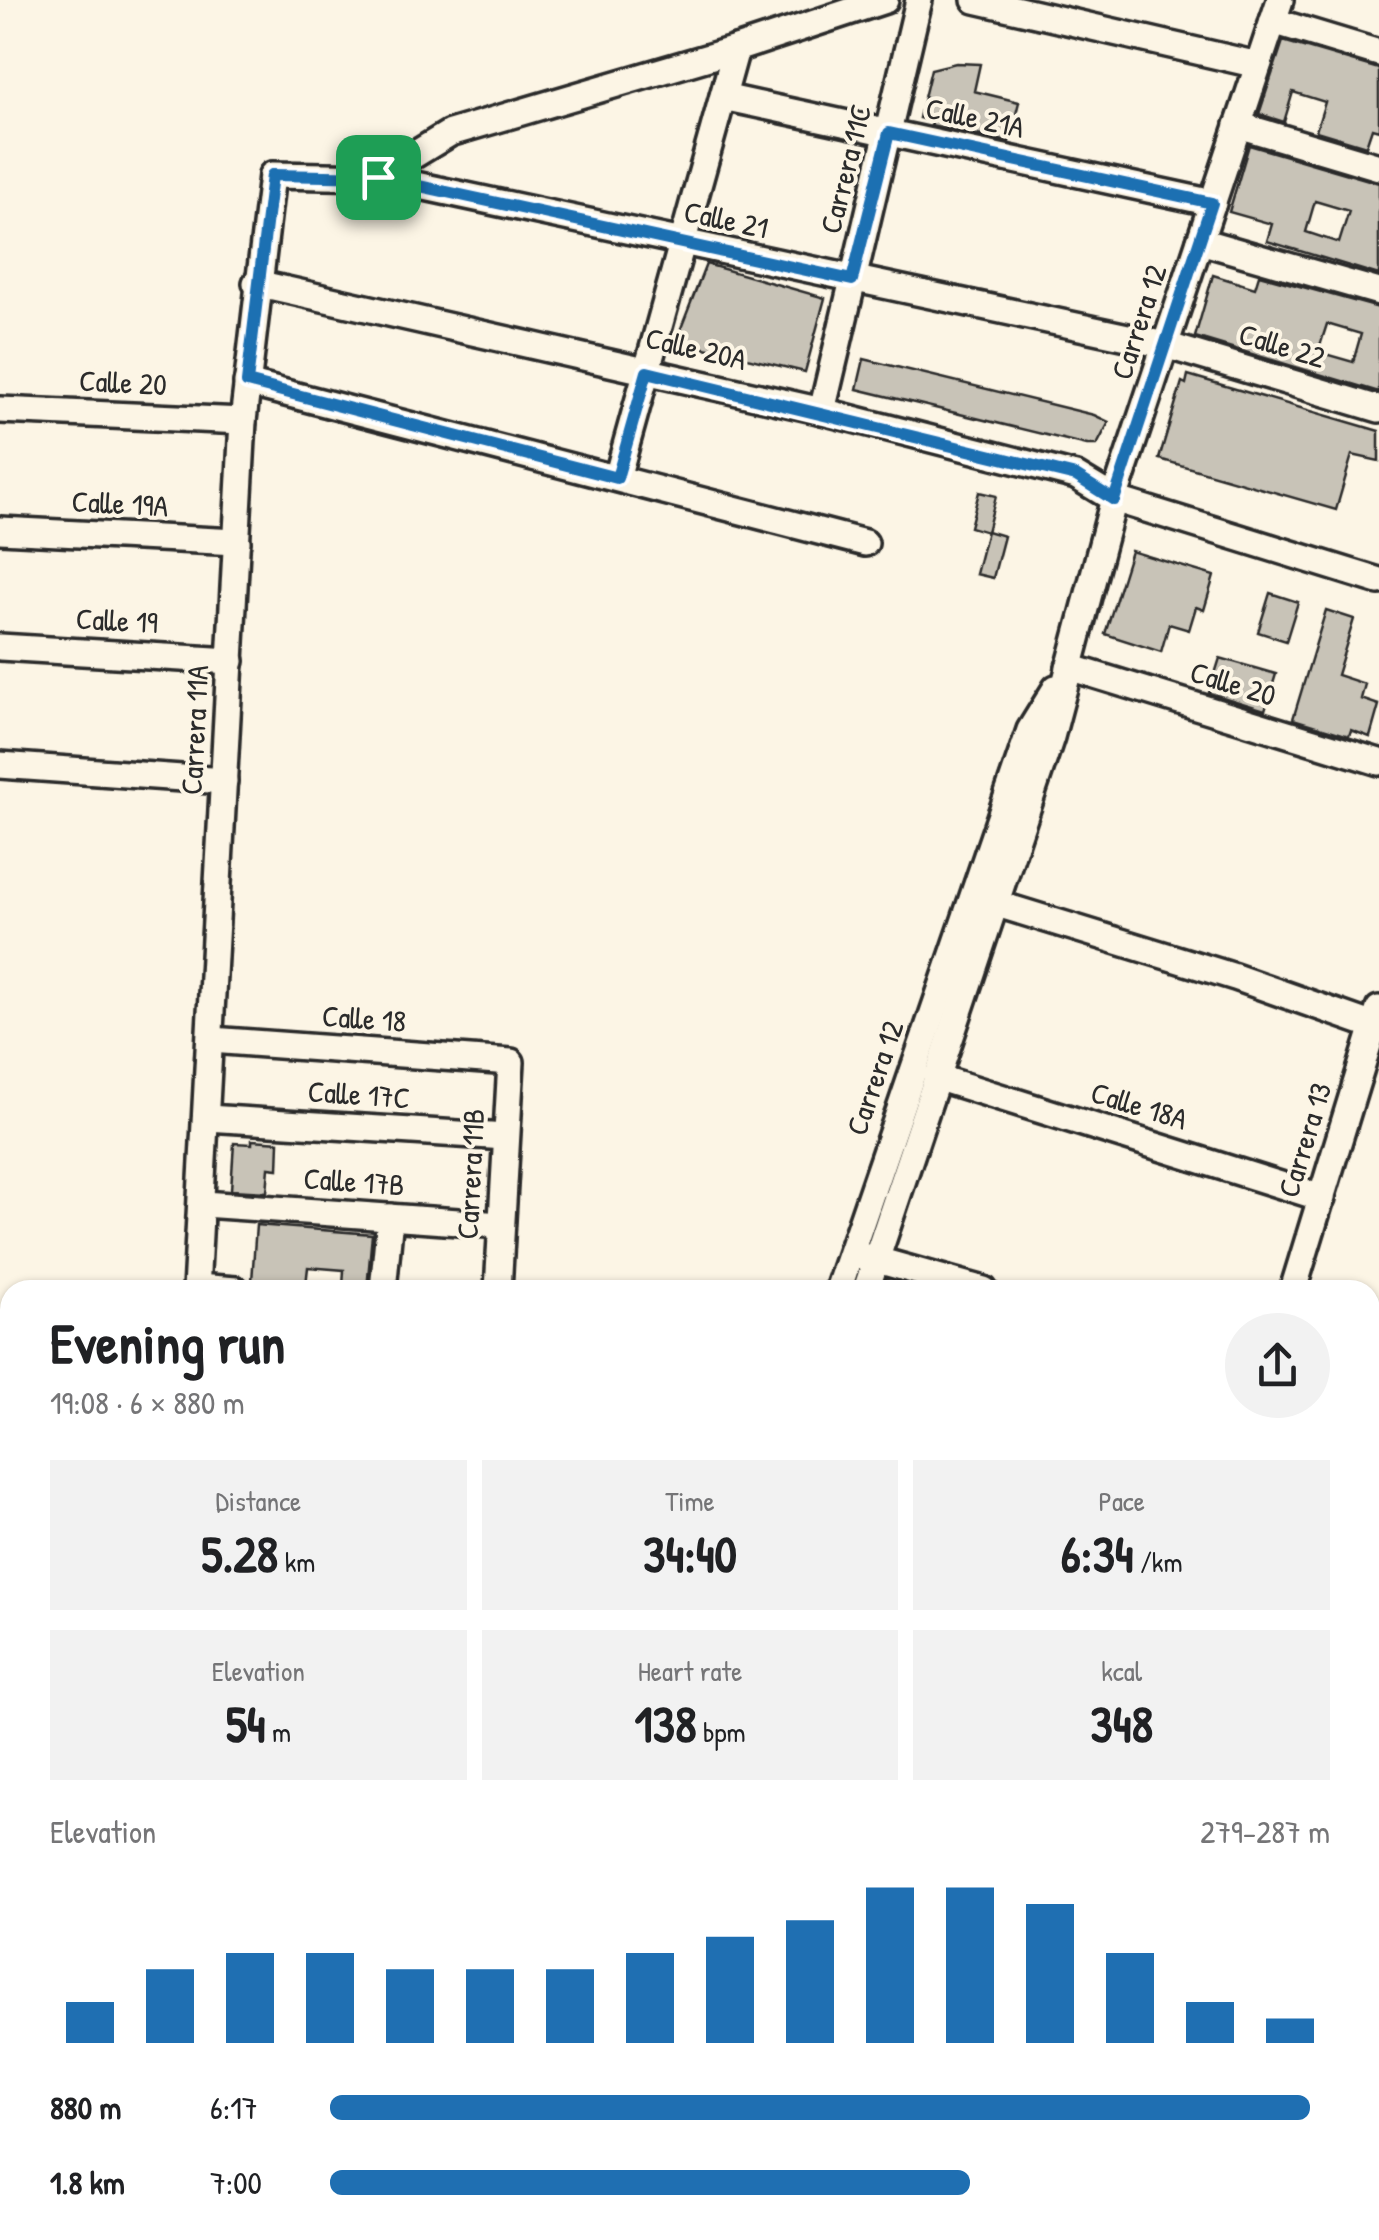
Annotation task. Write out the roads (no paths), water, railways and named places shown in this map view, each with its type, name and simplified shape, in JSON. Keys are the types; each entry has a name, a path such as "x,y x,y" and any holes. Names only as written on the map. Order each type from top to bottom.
{"street":[{"path":"378,177 450,133 736,49 884,0"},
{"name":"Carrera 11C","path":"822,411 919,0"},
{"path":"975,0 1258,65"},
{"path":"1276,10 1379,54"},
{"name":"Carrera 12","path":"869,1280 1051,737 1114,500 1276,10"},
{"path":"617,478 736,49"},
{"name":"Calle 21A","path":"723,97 1212,203"},
{"path":"1238,125 1379,168"},
{"name":"Calle 21","path":"272,175 378,177 1166,345"},
{"name":"Carrera 11A","path":"197,1280 243,422 256,283 272,175"},
{"path":"1200,241 1379,292"},
{"name":"Calle 20A","path":"256,283 822,411 1076,476 1114,500"},
{"name":"Calle 22","path":"1166,345 1379,409"},
{"path":"247,382 865,543"},
{"name":"Calle 20","path":"0,410 243,422"},
{"path":"1114,500 1379,582"},
{"name":"Calle 19A","path":"0,530 237,542"},
{"name":"Calle 19","path":"0,647 231,661"},
{"name":"Carrera 12","path":"841,1280 1030,730 1069,667"},
{"name":"Calle 20","path":"1069,667 1379,762"},
{"path":"0,765 224,781"},
{"path":"994,903 1235,977 1375,1035"},
{"name":"Carrera 13","path":"1296,1280 1375,1035"},
{"name":"Calle 18","path":"212,1040 511,1062"},
{"name":"Carrera 11B","path":"498,1280 511,1062"},
{"name":"Calle 18A","path":"936,1077 1322,1198"},
{"name":"Calle 17C","path":"207,1118 506,1137"},
{"name":"Calle 17B","path":"203,1204 501,1225"},
{"path":"385,1280 390,1217"},
{"path":"850,1252 948,1280"}]}
